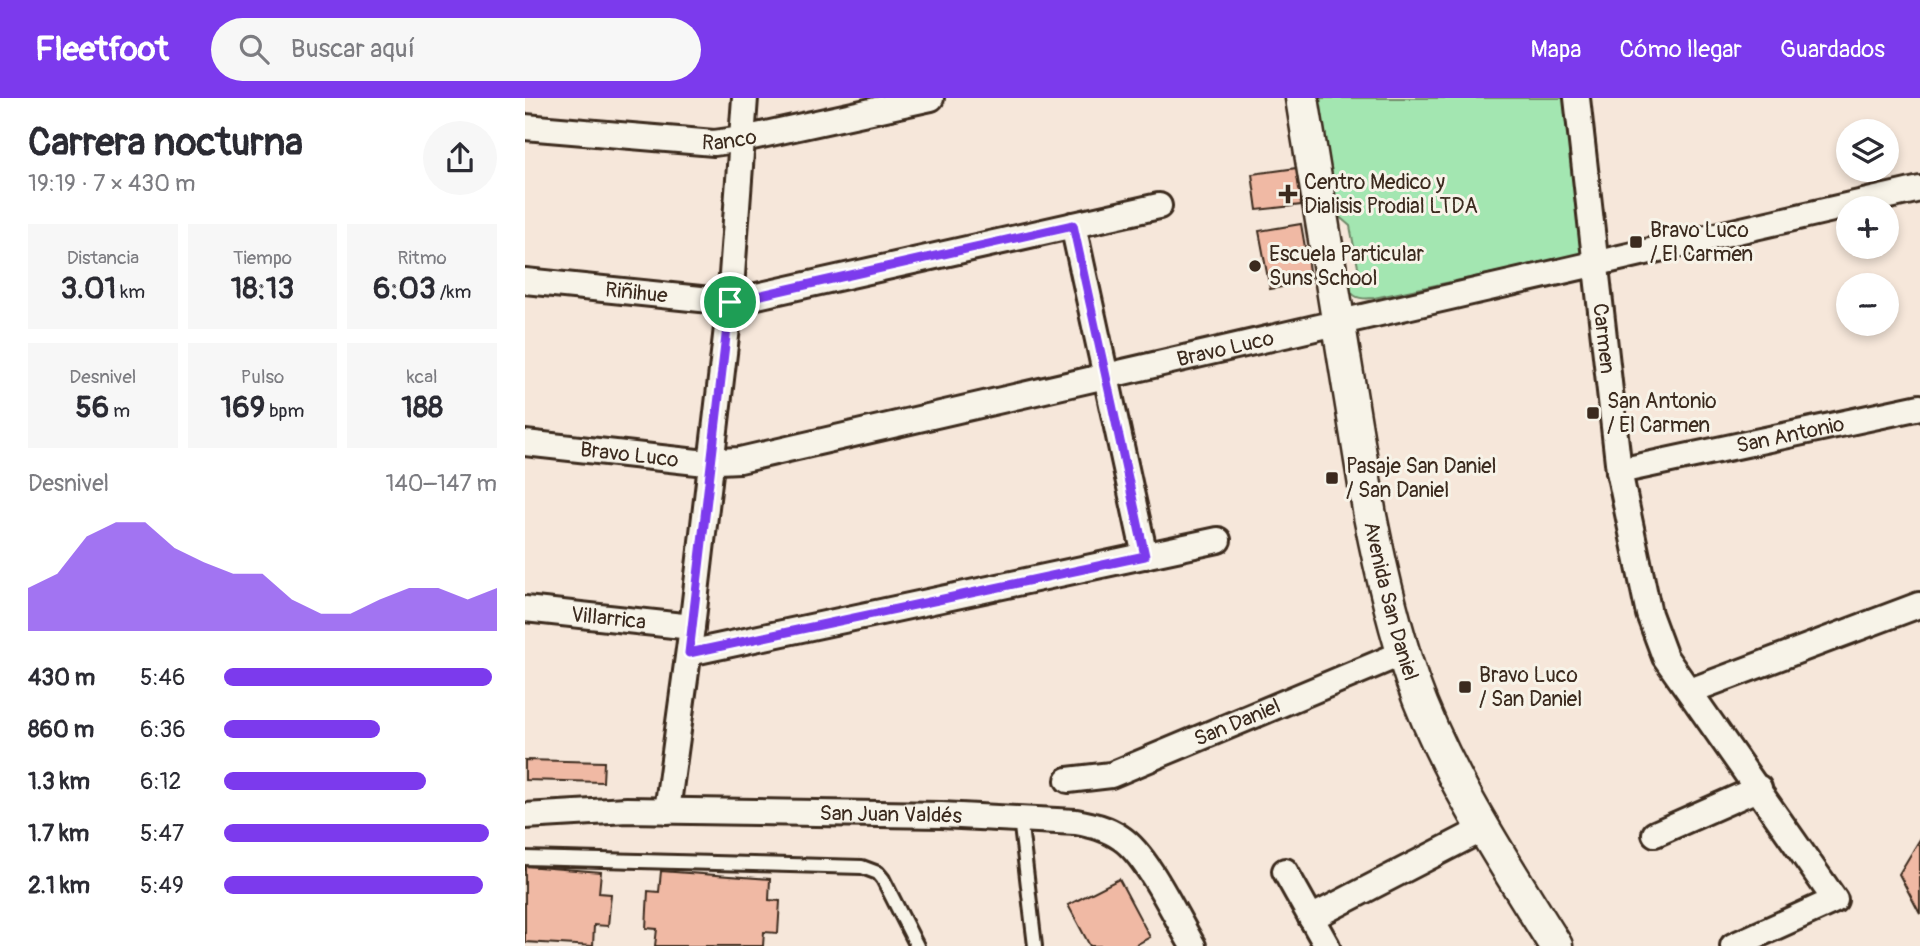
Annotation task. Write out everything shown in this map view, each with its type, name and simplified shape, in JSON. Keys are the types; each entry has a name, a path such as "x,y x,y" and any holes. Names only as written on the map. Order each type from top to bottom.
{"street":[{"path":"667,811 689,653 730,302 745,98"},
{"name":"Ranco","path":"525,127 703,143 743,139 931,98"},
{"name":"Avenida San Daniel","path":"1301,98 1376,543 1403,653 1436,737 1483,829 1556,946"},
{"name":"Carmen","path":"1577,98 1619,471 1649,614 1665,657 1835,900 1733,946"},
{"name":"Bravo Luco","path":"525,443 697,462 751,458 1920,189"},
{"name":"Riñihue","path":"525,281 730,302 1159,206"},
{"path":"1073,225 1145,556"},
{"name":"San Antonio","path":"1619,471 1920,407"},
{"path":"689,653 1218,540"},
{"path":"1689,691 1919,605"},
{"name":"Villarrica","path":"525,609 692,627"},
{"name":"San Daniel","path":"1068,780 1111,775 1403,653"},
{"path":"1655,834 1759,788"},
{"name":"San Juan Valdés","path":"525,816 586,811 667,811 941,815 1091,824 1121,837 1139,855 1193,946"},
{"path":"1311,918 1483,829"},
{"path":"1285,871 1327,946"}],"lane":[{"path":"1020,818 1035,946"},
{"path":"525,858 862,867 878,873 883,879 916,946"}],"green space":[{"path":"1321,98 1568,98 1585,254 1374,298 1355,296 1349,290 1346,279 1359,272 1350,226 1335,213 1319,106"}],"building":[{"path":"1297,168 1301,205 1257,210 1252,174"},
{"path":"1301,224 1311,282 1270,289 1259,231"},
{"path":"525,760 604,762 603,782 525,780"},
{"path":"1920,839 1920,914 1899,874"},
{"path":"525,866 601,872 599,893 611,894 608,926 594,925 593,946 525,942"},
{"path":"661,871 770,879 769,900 780,901 778,933 764,932 763,946 655,946 657,929 646,928 648,891 659,892"},
{"path":"1119,879 1150,937 1134,946 1090,946 1068,905"}],"place":[{"name":"Centro Medico y Dialisis Prodial LTDA","path":"1288,194"},
{"name":"Bravo Luco / El Carmen","path":"1636,242"},
{"name":"Escuela Particular Suns School","path":"1255,266"},
{"name":"San Antonio / El Carmen","path":"1593,413"},
{"name":"Pasaje San Daniel / San Daniel","path":"1332,478"},
{"name":"Bravo Luco / San Daniel","path":"1465,687"}],"route":[{"path":"1073,225 1145,556 689,653 730,302 1073,225"}]}
